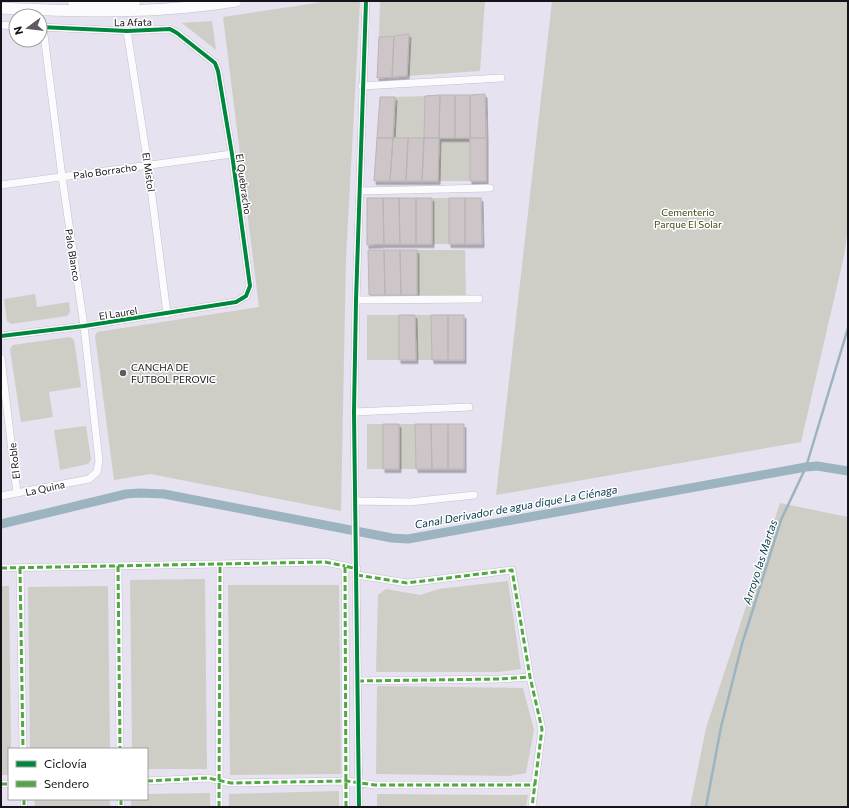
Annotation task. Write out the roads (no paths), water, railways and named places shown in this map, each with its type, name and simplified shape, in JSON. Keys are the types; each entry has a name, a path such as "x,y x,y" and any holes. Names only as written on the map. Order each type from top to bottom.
{"main road":[{"path":"73,1 135,1"},
{"path":"1,8 135,11 200,7 236,1"}],"street":[{"path":"359,807 357,541 354,502 354,412 362,86 366,1"},
{"name":"La Afata","path":"48,27 127,31 170,29 215,63"},
{"name":"El Mistol","path":"127,31 148,165 167,314"},
{"name":"Palo Blanco","path":"45,48 84,326 99,461 97,472 89,479"},
{"name":"El Quebracho","path":"215,63 218,71 232,154 250,286 246,296 236,302"},
{"path":"362,86 501,78"},
{"name":"Palo Borracho","path":"1,185 232,154"},
{"path":"360,191 490,188"},
{"path":"356,300 480,299"},
{"name":"El Laurel","path":"1,336 167,314 236,302"},
{"name":"El Roble","path":"1,358 17,493"},
{"path":"354,412 469,407"},
{"name":"La Quina","path":"1,496 89,479"},
{"path":"354,502 410,502 474,494"},
{"path":"1,568 326,562 345,566 357,572 407,583 512,570 530,677 542,729 532,807"},
{"path":"219,807 220,564"},
{"path":"118,566 120,748"},
{"path":"345,566 346,807"},
{"path":"20,568 23,748"},
{"path":"358,681 500,679 530,677"},
{"path":"148,781 208,778 231,783 346,781 375,785 535,785"}],"waterway":[{"name":"Arroyo las Martas","path":"706,807 721,727 742,644 781,520 806,467 848,328"},
{"name":"Canal Derivador de agua dique La Ciénaga","path":"1,524 126,494 139,493 164,494 392,538 408,539 806,467 817,466 848,471"}],"place":[{"name":"CANCHA DE FUTBOL PEROVIC","path":"123,373"}],"park label":[{"name":"Cementerio Parque El Solar","path":"688,218"}]}
